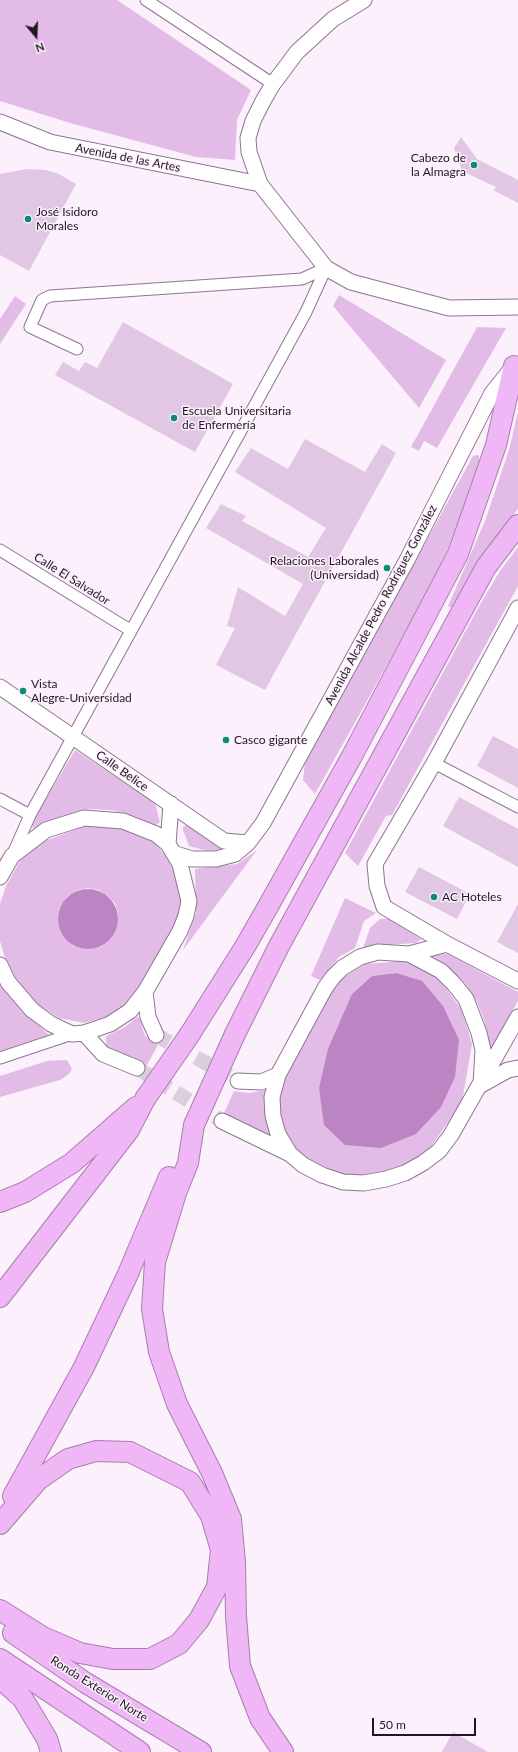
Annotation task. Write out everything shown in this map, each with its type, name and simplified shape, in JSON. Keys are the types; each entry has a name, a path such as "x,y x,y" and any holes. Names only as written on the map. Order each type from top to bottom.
{"highway":[{"path":"0,1298 124,1125 145,1099 190,1034 246,945 352,756 458,554 496,445 514,366"},
{"path":"283,1752 260,1718 240,1666 236,1616 235,1562 231,1519 212,1473 178,1404 159,1352 152,1308 155,1262 176,1193 183,1160 194,1125 235,1034 279,946 486,567 518,525"},
{"path":"0,1202 25,1192 72,1163 124,1125"},
{"path":"0,1519 84,1367 183,1160"},
{"path":"0,1524 38,1480 68,1459 96,1451 130,1452 190,1482 211,1516 221,1550 217,1587 199,1620 179,1644 150,1659 113,1659 80,1653 43,1637 0,1610"},
{"name":"Ronda Exterior Norte","path":"0,1624 86,1683 201,1752"},
{"path":"0,1658 140,1752"},
{"path":"0,1678 23,1699 47,1739 51,1752"}],"street":[{"path":"146,0 273,84"},
{"path":"364,0 333,19 296,52 273,84 253,121 248,138 249,152 260,184 326,268 351,282 449,308 518,307"},
{"name":"Avenida de las Artes","path":"0,122 50,142 260,184"},
{"path":"77,349 30,327 42,300 50,296 302,279 326,268"},
{"path":"0,877 12,856 30,815 130,630 203,502 306,312 326,268"},
{"name":"Avenida Alcalde Pedro Rodríguez González","path":"172,849 192,858 216,859 235,854 248,843 263,824 407,560 492,392 514,366"},
{"name":"Calle El Salvador","path":"0,550 130,630"},
{"path":"518,608 434,763 375,864 377,886 384,907 447,944 518,981"},
{"name":"Calle Belice","path":"0,687 224,841 248,843"},
{"path":"434,763 518,807"},
{"path":"0,799 30,815"},
{"path":"0,1058 110,1024 130,1011 145,992 186,916 190,901 186,882 172,849 171,804"},
{"path":"12,856 46,830 84,818 122,821 156,834 172,849"},
{"path":"290,1154 278,1134 273,1116 272,1097 278,1075 333,977 342,968 360,957 378,952 408,954 447,944"},
{"path":"408,954 441,971 466,999 474,1016 483,1050 481,1085"},
{"path":"0,965 8,982 32,1010 51,1024 78,1034 102,1054 136,1068"},
{"path":"145,992 148,1016 156,1035"},
{"path":"222,1121 290,1154 303,1165 322,1175 343,1182 378,1180 405,1173 423,1163 439,1151 451,1135 481,1085 518,1017"},
{"path":"481,1085 508,1070 518,1068"},
{"path":"238,1081 261,1082 278,1075"}],"shaded area":[{"path":"0,0 117,0 251,90 237,120 235,160 196,157 70,123 0,101"},
{"path":"339,295 446,360 419,408 333,306"},
{"path":"15,296 26,304 0,344 0,319"},
{"path":"477,327 506,328 437,448 424,441 419,451 411,447"},
{"path":"518,411 518,509 502,528 451,608 448,606 485,521 509,450"},
{"path":"473,456 479,456 479,467 448,549 426,595 315,794 303,780 305,762"},
{"path":"518,547 518,586 392,815 386,816 358,866 345,853 478,608 500,571"},
{"path":"75,750 155,803 160,822 156,825 129,814 110,810 89,809 33,828 32,823"},
{"path":"188,824 222,846 223,849 208,851 189,846 183,830 183,827"},
{"path":"87,825 125,828 155,843 173,865 183,899 178,919 146,979 126,1003 108,1016 84,1023 59,1018 32,1001 9,972 0,941 0,904 6,886 21,859 45,841","holes":["88,888 99,890 115,903 118,913 117,928 111,939 101,947 89,949 72,945 61,932 58,920 59,910 67,897 78,890"]},
{"path":"257,850 183,950 196,913 195,869 237,864"},
{"path":"82,889 94,889 110,897 116,907 118,919 116,931 110,941 94,949 82,949 66,941 58,925 58,913 66,897"},
{"path":"345,898 376,913 364,921 355,948 339,957 320,980 311,976"},
{"path":"380,919 389,919 421,939 416,943 372,946 362,951 370,928"},
{"path":"448,954 518,992 518,1001 489,1052 484,1020 477,1002 466,985 447,965 430,955"},
{"path":"404,961 437,976 462,1010 472,1044 462,1102 428,1151 387,1174 344,1176 301,1156 283,1127 279,1099 287,1073 337,982 365,964","holes":["396,973 352,994 372,976"]},
{"path":"396,973 422,981 443,1006 459,1040 455,1077 441,1107 416,1134 381,1148 345,1145 324,1125 319,1088 328,1049 352,994 372,976"},
{"path":"0,984 21,1009 49,1035 0,1052"},
{"path":"137,1017 140,1019 145,1036 158,1045 146,1067 106,1047 106,1036 125,1027"},
{"path":"67,1060 72,1069 69,1074 60,1080 0,1097 0,1076 47,1061"},
{"path":"266,1090 265,1107 273,1142 224,1113 234,1091 249,1093"}],"building":[{"name":"Cabezo de la Almagra","path":"461,137 477,159 518,180 518,203 493,190 496,187 462,171 454,148"},
{"name":"José Isidoro Morales","path":"27,169 45,170 57,173 76,184 29,271 0,255 0,174"},
{"name":"Escuela Universitaria de Enfermería","path":"123,322 233,384 195,452 55,375 63,362 79,371 85,362 97,368"},
{"path":"305,439 365,472 382,444 396,453 265,690 216,665 235,628 227,626 238,587 285,616 303,584 206,528 221,504 246,516 242,521 308,557 326,528 235,472 251,448 288,469"},
{"path":"493,736 518,749 518,788 477,766"},
{"path":"459,797 518,829 518,867 443,826"},
{"path":"419,867 470,894 457,919 405,892"},
{"path":"518,904 518,953 497,942"},
{"path":"453,1732 488,1752 442,1752"}],"tunnel":[{"path":"156,1035 238,1081"},
{"path":"137,1068 222,1121"}],"place":[{"name":"Cabezo de la Almagra","path":"474,165"},
{"name":"José Isidoro Morales","path":"28,219"},
{"name":"Escuela Universitaria de Enfermería","path":"174,418"},
{"name":"Relaciones Laborales (Universidad)","path":"387,568"},
{"name":"Vista Alegre-Universidad","path":"23,691"},
{"name":"Casco gigante","path":"226,740"},
{"name":"AC Hoteles","path":"434,897"}]}
